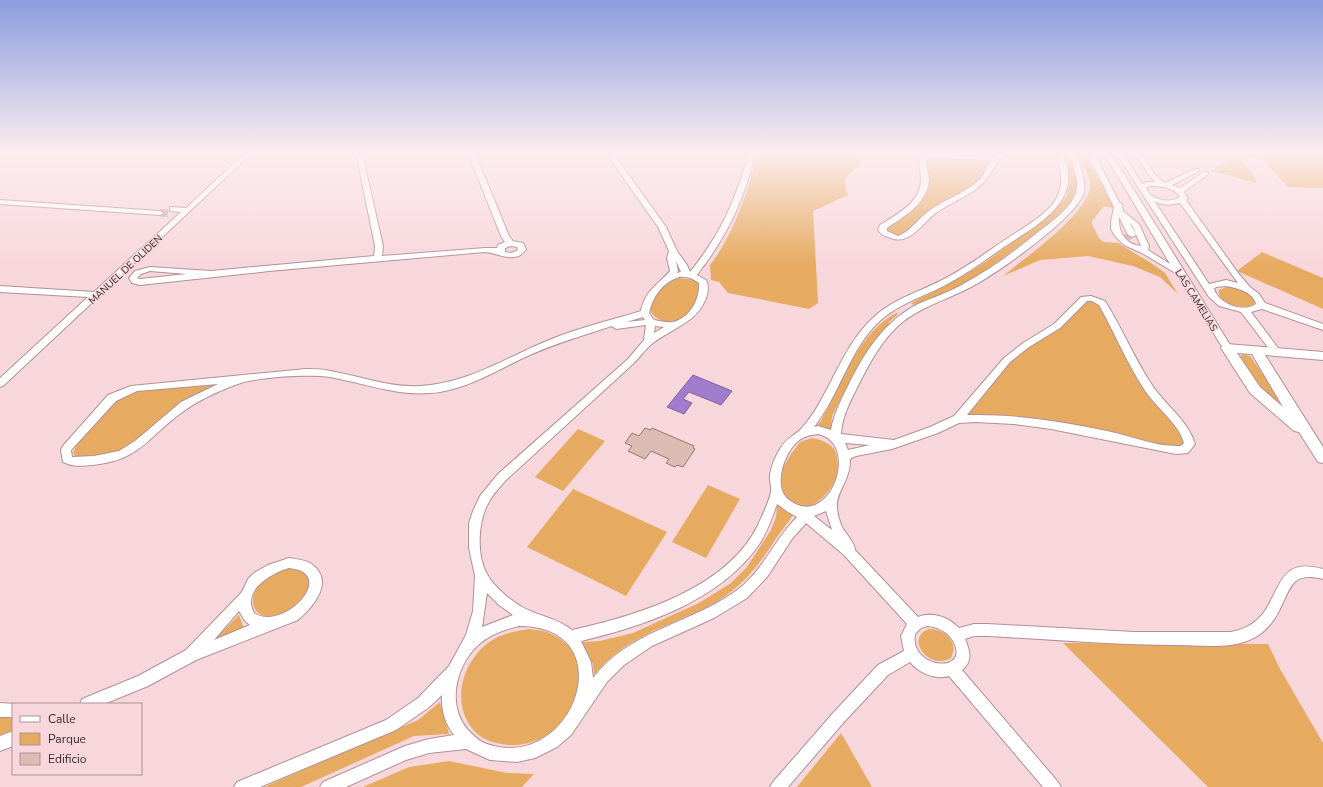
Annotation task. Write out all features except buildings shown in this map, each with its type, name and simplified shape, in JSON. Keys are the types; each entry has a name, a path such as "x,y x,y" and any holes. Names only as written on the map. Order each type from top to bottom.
{"street":[{"name":"MANUEL DE OLIDEN","path":"0,384 210,190"},
{"path":"367,190 379,246 378,259"},
{"path":"486,190 505,236 510,243"},
{"path":"242,787 391,725 409,714 432,695 455,667 475,631 482,597 481,576 474,551 474,528 481,506 488,493 502,477 631,361 649,342 682,321 691,313 702,298 703,282 689,274 673,251 671,244 654,215 635,190"},
{"path":"670,276 689,274 708,256 724,231 741,190"},
{"path":"923,190 919,199 906,212 884,227 882,230 884,233 897,238 907,234 932,212 971,190"},
{"path":"570,637 628,622 677,601 704,588 739,561 762,529 776,492 776,473 779,462 792,442 816,419 851,352 861,337 878,318 900,303 946,282 975,265 1037,220 1054,207 1062,195 1064,190"},
{"path":"836,438 835,427 841,409 861,371 884,336 897,322 913,312 978,280 1044,232 1071,209 1079,196 1080,190"},
{"path":"1110,190 1123,213 1134,241 1180,273"},
{"name":"LAS CAMELIAS","path":"1129,190 1255,390 1305,432"},
{"path":"1175,190 1180,192 1184,198 1182,200 1235,275 1260,300 1261,305"},
{"path":"1143,192 1154,199 1167,202 1182,200"},
{"path":"1143,192 1214,298 1227,306 1245,311 1258,308 1261,305"},
{"path":"0,202 146,212 186,212"},
{"path":"1118,204 1114,217 1114,227 1121,241 1134,241 1145,246 1135,224 1123,213"},
{"path":"208,273 150,269 142,270 134,275 133,278 135,281 140,282 208,273 485,250 500,251 509,256 516,254 522,249 520,245 510,243 503,245 500,251"},
{"path":"649,342 651,322 645,312 647,301 651,294 674,271 671,258 673,251"},
{"path":"1211,293 1210,289 1213,285 1226,283 1243,287 1251,291"},
{"path":"0,289 96,295"},
{"path":"845,457 854,452 896,443 934,430 958,419 990,419 1045,424 1107,435 1172,450 1184,450 1190,444 1185,430 1158,402 1139,375 1102,303 1093,298 1084,299 1057,326 1026,345 1007,360 958,419"},
{"path":"900,303 913,312"},
{"path":"1261,305 1323,327"},
{"path":"1245,311 1276,352"},
{"path":"246,377 217,388 186,404 168,417 130,450 123,454 110,458 83,462 71,462 67,459 66,450 69,445 112,398 127,390 273,374 313,372 330,374 397,389 418,390 441,388 484,375 530,351 558,340 645,312"},
{"path":"608,325 640,324 651,322 676,324"},
{"path":"1228,348 1323,356"},
{"name":"LAS CAMELIAS","path":"1256,350 1305,432 1323,458"},
{"path":"455,667 449,687 449,707 456,726 468,741 486,752 507,756 529,753 550,743 567,728 600,679 620,659 642,644 721,608 738,597 755,583 767,569 806,513 826,505 831,499 840,483 845,457 841,443 836,438 825,432 817,430 804,432"},
{"path":"836,438 896,443"},
{"path":"776,492 781,502 786,506 806,513 858,561 916,624"},
{"path":"831,499 830,513 833,520 858,561"},
{"path":"89,703 143,681 191,655 250,630 272,624 283,621 294,616 304,608 311,599 315,589 316,580 313,573 307,567 289,563 278,566 258,578 250,587 244,605 247,613 252,620 272,624"},
{"path":"957,635 974,630 987,630 1095,637 1159,639 1234,638 1248,634 1258,628 1274,608 1286,580 1290,577 1306,571 1323,574"},
{"path":"481,576 495,594 507,605 538,621 556,626 570,637 581,652 587,670 586,690 580,710"},
{"path":"191,655 246,596"},
{"path":"466,649 481,635 499,625 519,620 538,621"},
{"path":"921,621 934,621 946,626 957,635 963,648 964,655 958,666 953,670 946,672 931,670 924,666 912,654 908,646 910,629 921,621"},
{"path":"778,787 839,717 883,670 912,654"},
{"path":"953,670 1053,787"},
{"path":"0,710 12,710"},
{"path":"0,744 12,738"},
{"path":"328,787 405,753 429,746 468,741"}],"green space":[{"path":"747,190 846,190 848,195 813,211 818,303 809,309 728,293 719,282 711,280 710,265 726,240"},
{"path":"927,190 967,190 926,214 900,236 889,234 887,229 911,213 926,194"},
{"path":"1068,190 1076,190 1071,202 1049,224 983,272 943,295 918,306 911,304 958,279 984,263 1054,211 1066,197"},
{"path":"1089,190 1105,190 1114,206 1113,208 1104,206 1092,221 1099,238 1103,242 1118,243 1151,263 1165,273 1178,294 1160,277 1133,266 1088,256 1040,260 1003,276 1053,236 1077,211 1086,199"},
{"path":"1262,252 1323,278 1323,309 1237,271"},
{"path":"679,278 696,280 699,284 699,297 696,304 691,311 678,320 670,322 656,318 650,311 654,299 660,290"},
{"path":"1227,287 1240,289 1248,293 1254,299 1255,303 1251,306 1245,307 1232,305 1222,299 1219,295 1219,290"},
{"path":"1084,299 1099,300 1139,375 1185,430 1184,450 1014,421 958,419 1007,360 1057,326"},
{"path":"898,312 897,315 889,322 889,325 876,339 839,402 832,416 831,431 815,427 821,421 852,360 862,345 873,331 885,320"},
{"path":"1243,354 1250,356 1288,410 1262,390 1242,360 1240,356"},
{"path":"209,384 213,386 134,445 118,453 76,457 73,453 76,446 109,406 122,397 131,393 152,389"},
{"path":"578,429 605,441 563,491 535,477"},
{"path":"812,438 827,443 835,450 838,464 836,478 825,495 814,504 806,507 793,506 780,487 783,468 800,442"},
{"path":"708,485 740,499 706,558 672,542"},
{"path":"573,489 667,532 626,596 527,547"},
{"path":"777,505 793,515 763,558 739,585 707,607 632,642 606,662 594,675 593,664 582,642 600,641 633,633 699,603 731,583 747,567 771,530 776,517"},
{"path":"286,569 300,571 308,577 309,585 306,595 299,604 289,612 278,617 267,617 261,615 254,607 253,602 253,597 258,586 267,577"},
{"path":"239,615 244,629 212,642"},
{"path":"529,629 547,632 566,644 577,660 580,679 576,699 566,717 551,732 531,742 508,745 490,741 480,736 470,725 464,713 461,699 462,685 466,671 473,659 494,639 516,631"},
{"path":"929,629 938,630 949,637 954,649 951,658 943,661 935,660 922,652 919,646 919,639 922,633"},
{"path":"1063,643 1268,644 1280,669 1323,743 1323,787 1208,787"},
{"path":"440,702 449,734 414,736 301,787 264,787 418,720"},
{"path":"12,717 12,734 0,740 0,718"},
{"path":"841,733 872,787 797,787"},
{"path":"449,761 507,773 534,774 522,787 363,787 409,767"}],"shaded area":[{"path":"693,375 732,391 721,405 689,392 683,399 692,403 684,414 667,407"}],"tunnel":[{"path":"160,213 168,213"},
{"path":"1126,234 1129,240"}]}
